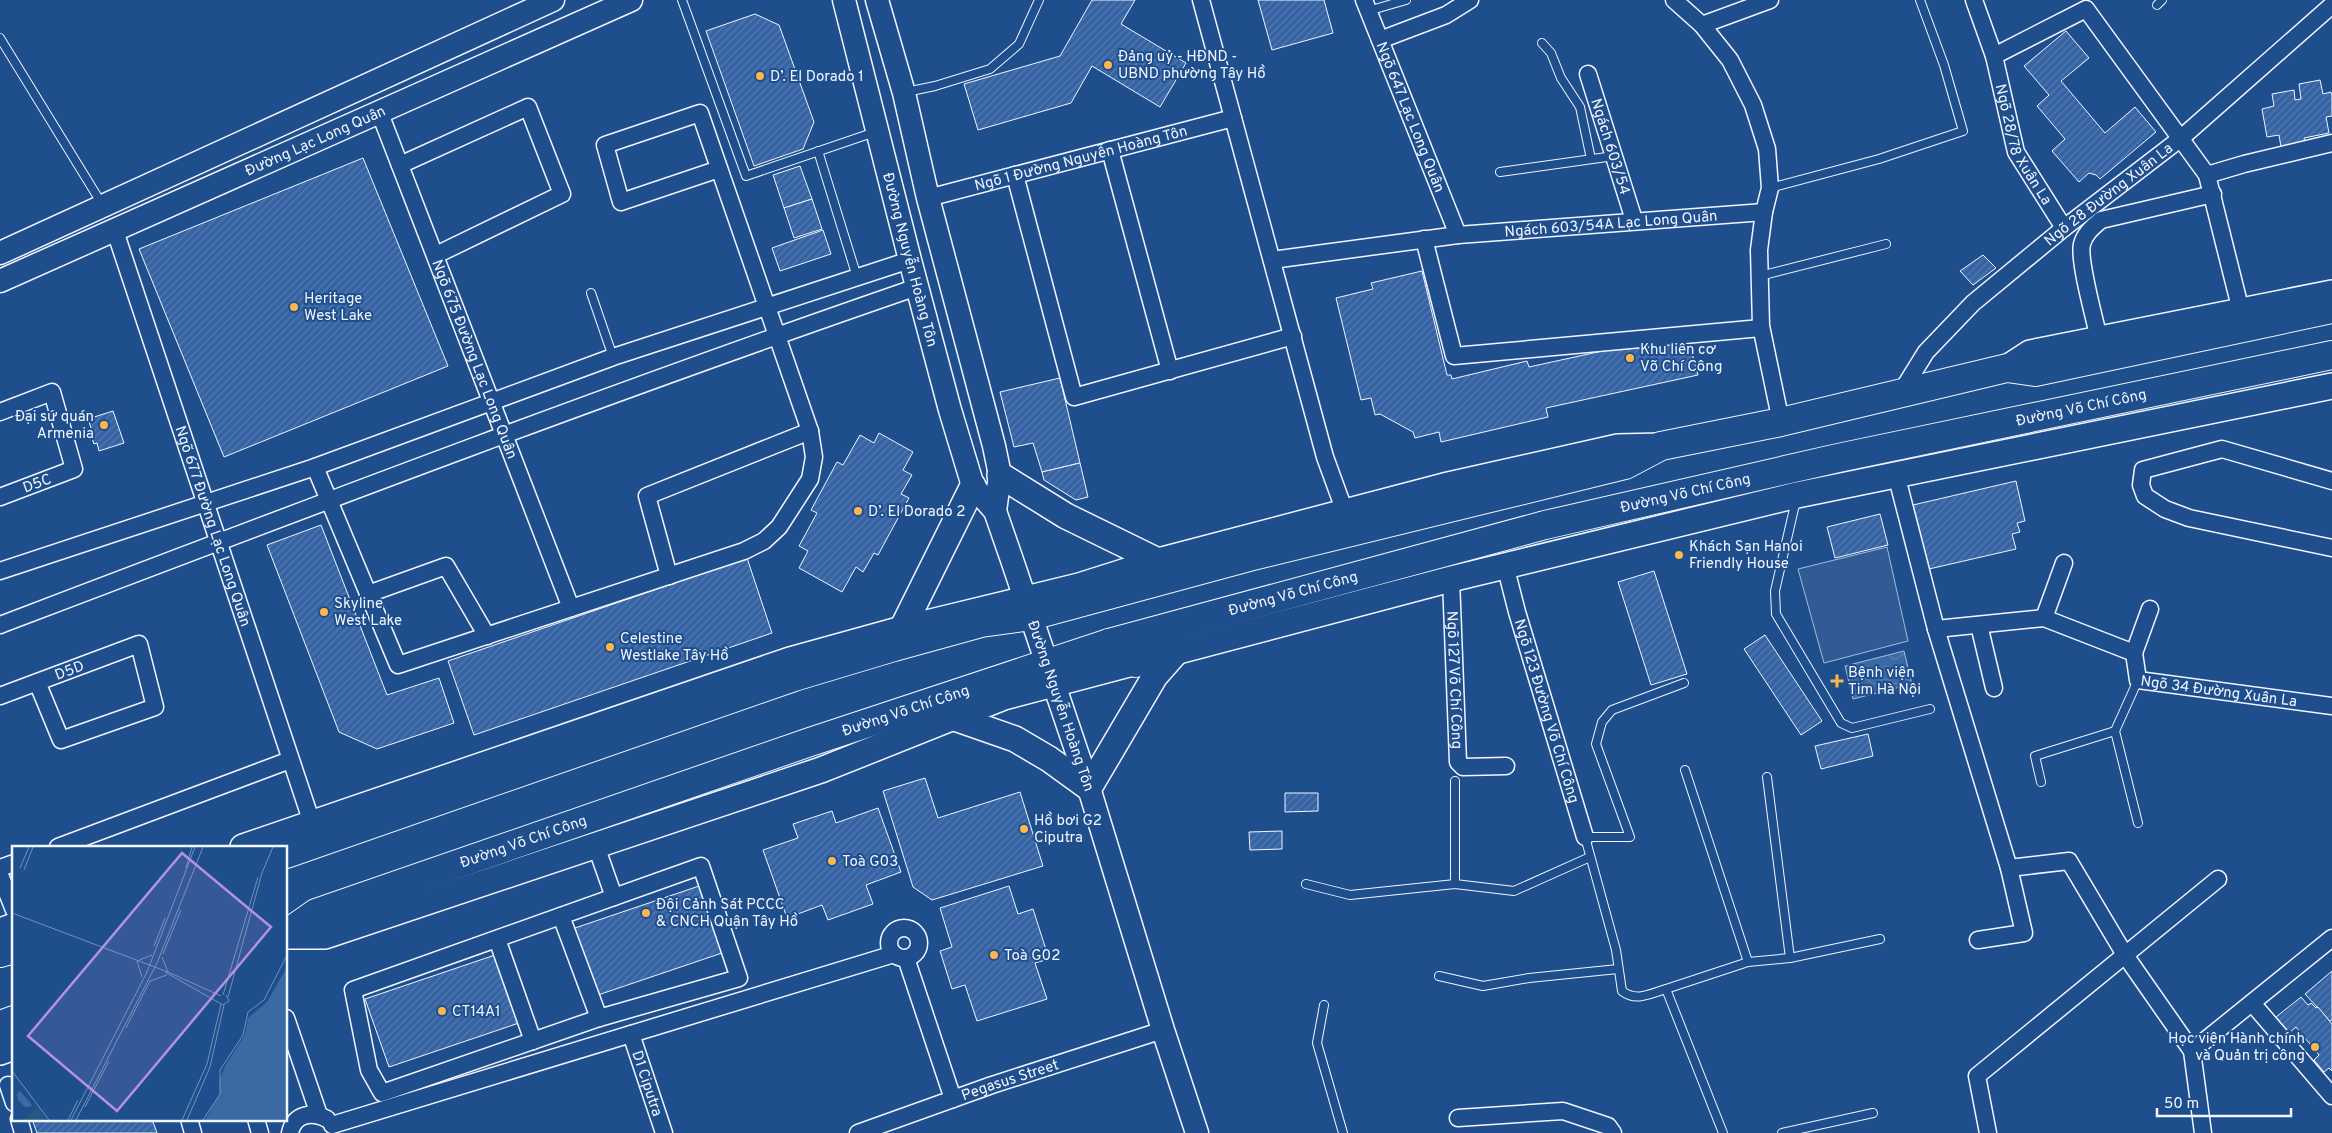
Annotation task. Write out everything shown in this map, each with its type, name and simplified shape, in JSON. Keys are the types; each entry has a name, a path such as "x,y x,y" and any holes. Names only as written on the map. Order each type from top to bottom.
{"highway":[{"path":"288,853 794,677 970,619 1028,608 1249,557 1625,465 1661,446 1781,422 2006,368 2035,372 2332,309"},
{"name":"Đường Võ Chí Công","path":"288,934 316,913 1050,673 1109,643 1350,576 1554,523 1838,458 2332,355"},
{"path":"1028,608 1079,586"},
{"path":"1109,643 1135,662"},
{"path":"1004,697 1050,673"},
{"path":"0,1025 12,1021"}],"main road":[{"name":"Đường Lạc Long Quân","path":"0,253 553,0"},
{"name":"Đường Lạc Long Quân","path":"0,281 631,0"},
{"name":"Đường Nguyễn Hoàng Tôn","path":"844,0 917,287 950,410 973,486 995,511 1090,788 1163,1030 1197,1133"},
{"name":"Đường Nguyễn Hoàng Tôn","path":"877,0 904,93 928,198 1000,475 995,511"},
{"path":"2006,368 2030,353 2332,292"},
{"name":"Đường Võ Chí Công","path":"1050,673 1135,662 1451,579 1797,495 2332,386"},
{"path":"1079,586 1158,561 1444,486 1618,447 1661,446"},
{"path":"1000,475 1072,519 1158,561"},
{"path":"902,629 973,486"},
{"path":"246,846 790,660 902,629 970,619"},
{"path":"952,716 1015,739 1049,759 1090,788 1155,676 1177,651"},
{"name":"Đường Võ Chí Công","path":"288,935 325,936 596,846 820,770 952,716 1004,697"},
{"path":"0,931 12,927"},
{"path":"0,1052 12,1048"}],"street":[{"path":"1201,0 1325,456 1345,512"},
{"path":"1380,40 1446,16 1470,0"},
{"path":"1674,0 1702,26 1730,60 1753,105 1767,149 1770,188 1764,212 1759,250 1761,328 1781,422"},
{"path":"1702,26 1770,0"},
{"name":"Ngõ 28/78 Xuân La","path":"1974,0 1994,56 2016,152 2064,228"},
{"name":"Ngõ 647 Lạc Long Quân","path":"1366,5 1458,235"},
{"name":"Ngõ 28 Đường Xuân La","path":"1900,394 1926,352 1973,303 2064,228 2180,139 2332,5"},
{"path":"1994,56 2086,9 2207,175 2241,311"},
{"name":"Ngách 603/54","path":"1588,74 1634,220"},
{"path":"400,164 528,107 562,194 436,256"},
{"name":"Ngõ 675 Đường Lạc Long Quân","path":"379,111 571,608"},
{"path":"315,467 398,665 744,551 764,541 779,527 810,479 814,457 810,432 700,113 605,145 621,202 719,170"},
{"name":"Ngõ 1 Đường Nguyễn Hoàng Tôn","path":"928,198 1233,118"},
{"path":"2207,175 2332,143"},
{"path":"1110,150 1170,371"},
{"path":"1015,175 1074,397 1293,336"},
{"path":"2099,339 2085,276 2082,245 2088,232 2101,220 2213,194"},
{"name":"Ngách 603/54A Lạc Long Quân","path":"1272,260 1458,235 1634,220 1764,212"},
{"name":"Ngõ 677 Đường Lạc Long Quân","path":"115,231 312,823"},
{"path":"1424,240 1454,356 1761,328"},
{"path":"0,571 205,505 315,467 493,403 613,357 910,260"},
{"path":"0,625 505,434 776,335 917,287"},
{"name":"D5C","path":"0,412 52,392 74,469 0,497"},
{"path":"669,576 647,496 810,432"},
{"path":"2332,481 2222,449 2143,470 2140,477 2145,496 2165,509 2189,518 2332,548"},
{"path":"1896,474 1936,629 2009,868 2024,933 1978,940"},
{"path":"2044,618 2064,563"},
{"path":"368,594 446,566 487,636"},
{"name":"Ngõ 123 Đường Võ Chí Công","path":"1505,566 1517,612 1585,837"},
{"name":"Ngõ 127 Võ Chí Công","path":"1451,579 1458,762 1463,767 1506,766"},
{"path":"2134,653 2150,609"},
{"name":"Ngõ 34 Đường Xuân La","path":"1936,629 2044,618 2134,653 2138,680 2332,706"},
{"path":"1979,625 1994,688"},
{"name":"D5D","path":"0,696 139,644 155,707 61,740 38,682"},
{"path":"61,846 290,760"},
{"path":"596,846 614,897"},
{"path":"2009,868 2069,861 2125,955 2192,1051 2203,1133"},
{"path":"0,868 12,864"},
{"path":"701,866 739,978 599,1018 382,1093 370,1070 353,990 614,897 701,866"},
{"path":"0,875 12,905"},
{"path":"1988,1133 1977,1076 2218,879"},
{"path":"561,916 599,1018"},
{"path":"2192,1051 2332,938"},
{"path":"497,939 533,1041"},
{"path":"288,1024 319,1115 334,1129 631,1034 900,956 953,1099"},
{"path":"2252,1003 2332,1096"},
{"name":"Pegasus Street","path":"858,1133 953,1099 1163,1030"},
{"name":"D1 Ciputra","path":"631,1034 664,1133"},
{"path":"7,1085 12,1098"},
{"path":"1458,1118 1563,1111 1608,1126 1613,1133"},
{"path":"289,1125 300,1118 312,1114 319,1115"},
{"path":"19,1120 23,1133"},
{"path":"189,1120 193,1133"},
{"path":"256,1120 260,1133"}],"lane":[{"path":"682,0 746,176 878,131"},
{"path":"904,93 935,86 990,69 1019,44 1039,0"},
{"path":"1366,5 1406,0"},
{"path":"1770,188 1879,159 1963,131 1944,65 1920,0"},
{"path":"0,38 103,206"},
{"path":"1542,43 1551,53 1561,78 1580,107 1591,159"},
{"path":"818,151 857,277"},
{"path":"1500,172 1614,156"},
{"path":"1760,276 1886,244"},
{"path":"591,293 613,357"},
{"path":"1797,495 1775,591 1776,614 1841,724 1852,728 1930,710"},
{"path":"2138,680 2115,731 2138,823"},
{"path":"1585,837 1630,837 1596,744 1602,722 1612,710 1684,683"},
{"path":"2041,782 2035,756 2115,731"},
{"path":"1685,770 1748,962"},
{"path":"1768,777 1790,958"},
{"path":"1455,781 1455,884"},
{"name":"Ngõ 123 Đường Võ Chí Công","path":"1585,837 1616,950 1622,991 1629,997 1638,998 1666,989"},
{"path":"1306,884 1350,895 1455,884 1514,890 1590,857"},
{"path":"1723,1133 1666,989 1748,962 1790,958 1880,939"},
{"path":"1439,976 1484,986 1529,978 1618,969"},
{"path":"1324,1005 1317,1043 1343,1133"},
{"path":"1782,1133 1873,1113"}],"shaded area":[{"path":"1887,547 1908,641 1824,663 1798,569"}],"water":[{"path":"1904,651 1912,684 1853,699 1845,666"}],"building":[{"name":"Đảng uỷ - HĐND - UBND phường Tây Hồ","path":"1092,0 1135,0 1121,24 1186,63 1160,107 1092,66 1071,103 978,130 964,84 1060,56"},
{"path":"1258,0 1324,0 1333,33 1272,50"},
{"name":"D’. El Dorado 1","path":"755,14 779,25 814,122 803,149 754,166 706,31"},
{"path":"2066,31 2089,58 2061,81 2105,133 2135,107 2156,132 2100,179 2096,175 2089,173 2079,182 2052,151 2065,139 2037,106 2049,95 2024,66"},
{"path":"2320,80 2323,94 2331,92 2332,96 2332,116 2326,117 2329,133 2304,138 2305,142 2281,147 2279,135 2267,137 2262,109 2274,106 2272,94 2294,90 2295,100 2301,99 2299,84"},
{"name":"Heritage West Lake","path":"363,158 448,366 224,457 139,249"},
{"path":"800,166 812,199 784,208 773,175"},
{"path":"812,199 822,229 794,238 784,208"},
{"path":"823,230 831,254 780,271 772,248"},
{"path":"1983,255 1996,268 1973,285 1960,271"},
{"name":"Khu liên cơ Võ Chí Công","path":"1422,271 1447,375 1451,375 1452,379 1527,361 1529,367 1616,348 1689,342 1698,375 1546,408 1548,417 1441,442 1439,432 1415,438 1413,432 1380,414 1375,415 1371,398 1361,400 1336,298 1373,289 1371,283"},
{"path":"1060,378 1080,463 1042,472 1033,443 1014,447 1000,392"},
{"name":"Đại sứ quán Armenia","path":"113,411 124,443 99,451 97,443 94,444 88,419"},
{"name":"D’. El Dorado 2","path":"879,433 913,452 903,470 912,475 901,494 909,498 878,555 874,553 863,572 856,567 842,592 799,568 808,551 799,546 817,513 811,510 837,462 843,465 860,435 874,443"},
{"path":"1080,463 1088,497 1076,500 1044,480 1042,472"},
{"path":"2016,481 2025,521 2017,523 2020,532 2012,534 2016,549 1929,569 1913,505"},
{"path":"1880,514 1888,545 1835,558 1827,527"},
{"name":"Skyline West Lake","path":"321,525 387,695 439,678 454,723 377,749 339,732 267,545"},
{"name":"Celestine Westlake Tây Hồ","path":"747,558 772,633 474,735 448,661"},
{"path":"1654,571 1687,674 1651,685 1618,582"},
{"path":"1765,635 1822,721 1801,735 1744,649"},
{"path":"1868,734 1873,756 1821,769 1815,746"},
{"path":"925,778 938,818 1020,792 1043,866 932,900 913,887 883,791"},
{"path":"1285,793 1318,793 1318,811 1285,812"},
{"name":"Toà G03","path":"878,808 901,872 866,885 873,904 828,920 822,905 787,918 763,850 798,838 793,824 832,811 836,823"},
{"path":"1282,831 1282,849 1250,850 1249,832"},
{"path":"702,885 725,952 595,996 572,929"},
{"name":"Toà G02","path":"1009,886 1018,914 1033,909 1049,959 1035,963 1047,999 977,1021 965,985 952,989 940,951 952,947 940,908"},
{"name":"CT14A1","path":"495,955 519,1023 389,1067 365,999"},
{"path":"2332,971 2332,1020 2330,1021 2305,994"},
{"path":"2301,997 2308,1005 2311,1003 2316,1008 2318,1007 2332,1024 2332,1071 2329,1068 2324,1072 2314,1060 2319,1055 2296,1027 2289,1033 2276,1017"},
{"path":"32,1120 152,1120 157,1133 37,1133"}],"place":[{"name":"Đảng uỷ - HĐND - UBND phường Tây Hồ","path":"1108,65"},
{"name":"D’. El Dorado 1","path":"760,76"},
{"name":"Heritage West Lake","path":"294,307"},
{"name":"Khu liên cơ Võ Chí Công","path":"1630,358"},
{"name":"Đại sứ quán Armenia","path":"104,425"},
{"name":"D’. El Dorado 2","path":"858,511"},
{"name":"Khách Sạn Hanoi Friendly House","path":"1679,555"},
{"name":"Skyline West Lake","path":"324,612"},
{"name":"Celestine Westlake Tây Hồ","path":"610,647"},
{"name":"Bệnh viện Tim Hà Nội","path":"1837,681"},
{"name":"Hồ bơi G2 Ciputra","path":"1024,829"},
{"name":"Toà G03","path":"832,861"},
{"name":"Đội Cảnh Sát PCCC & CNCH Quận Tây Hồ","path":"646,913"},
{"name":"Toà G02","path":"994,955"},
{"name":"CT14A1","path":"442,1011"},
{"name":"Học viện Hành chính và Quản trị công","path":"2315,1047"}]}
